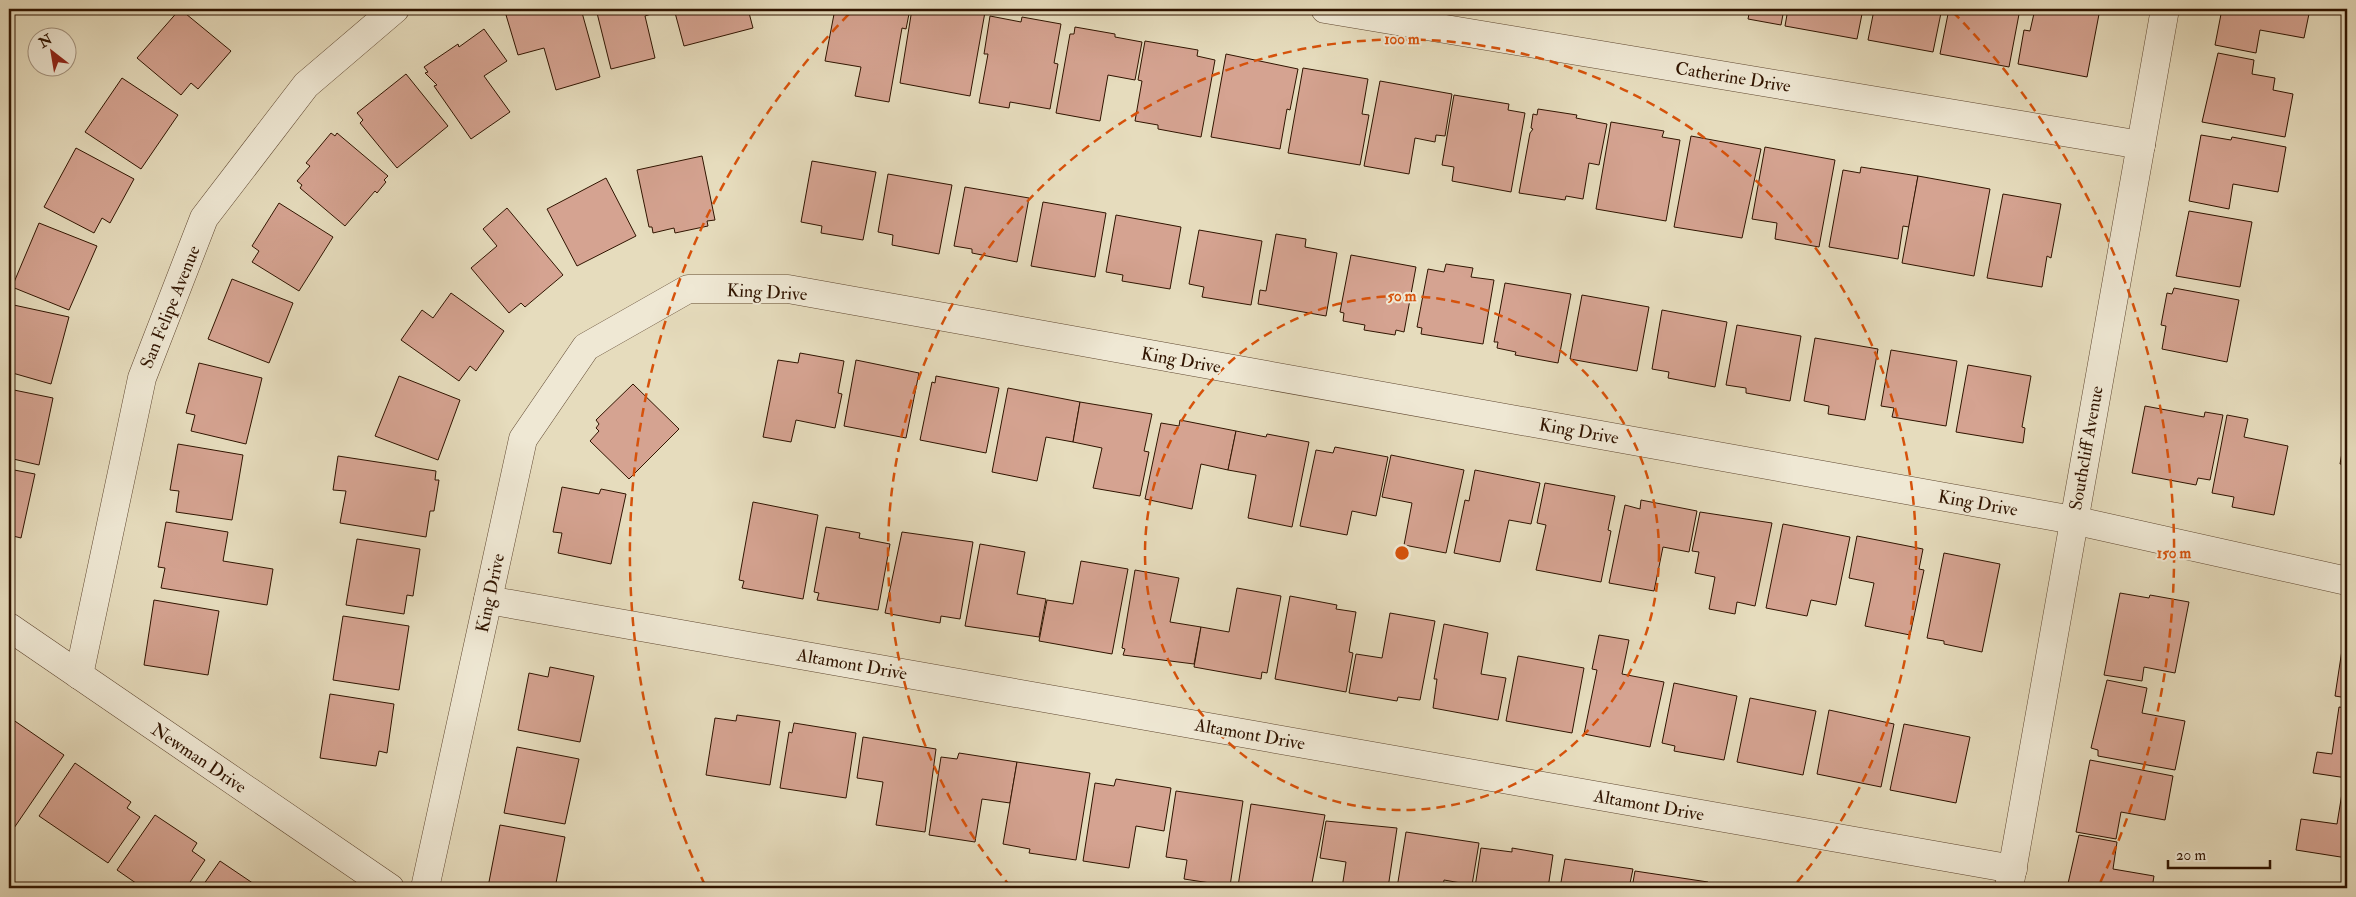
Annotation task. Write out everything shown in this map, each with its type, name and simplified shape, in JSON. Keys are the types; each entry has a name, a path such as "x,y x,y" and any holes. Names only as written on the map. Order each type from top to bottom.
{"street":[{"name":"San Felipe Avenue","path":"79,674 142,378 204,218 306,85 395,9"},
{"name":"Catherine Drive","path":"1325,9 2141,145"},
{"name":"Southcliff Avenue","path":"2011,879 2165,9"},
{"name":"King Drive","path":"425,888 523,439 586,347 688,290 788,289 2074,520 2347,581"},
{"name":"Altamont Drive","path":"488,600 2011,879"},
{"name":"Newman Drive","path":"9,628 390,888"}],"building":[{"path":"180,9 231,51 198,89 191,83 181,95 137,58"},
{"path":"526,9 581,9 600,77 556,90 544,48 518,55 506,15"},
{"path":"596,9 667,9 645,16 655,58 611,69"},
{"path":"674,9 748,9 753,28 684,46"},
{"path":"835,9 910,9 906,29 902,28 889,102 855,96 861,67 825,61"},
{"path":"912,9 966,9 985,12 970,96 900,83"},
{"path":"1723,9 1784,9 1781,25 1748,19 1749,14"},
{"path":"1788,9 1863,9 1857,39 1785,26"},
{"path":"1870,9 1939,9 1938,13 1941,13 1933,52 1868,40 1874,10"},
{"path":"1949,9 2020,9 2009,67 1940,54"},
{"path":"2035,9 2100,9 2087,77 2018,64 2024,30 2030,31"},
{"path":"2222,9 2310,9 2304,38 2260,30 2256,53 2215,45"},
{"path":"990,16 1021,22 1022,17 1061,24 1054,63 1058,64 1050,109 1010,102 1009,108 979,103 988,54 984,54"},
{"path":"1075,27 1115,34 1115,37 1142,42 1135,80 1108,75 1100,121 1056,113 1070,34 1074,34"},
{"path":"484,29 507,61 484,76 510,112 471,139 434,86 437,85 425,73 428,72 424,67 458,44 459,47"},
{"path":"1145,41 1198,50 1197,56 1215,60 1201,137 1158,129 1158,125 1135,121 1142,81 1138,80"},
{"path":"2218,53 2254,60 2252,74 2275,78 2273,90 2293,94 2285,137 2202,122"},
{"path":"1226,54 1298,69 1290,110 1287,109 1280,149 1211,137"},
{"path":"1303,68 1368,79 1362,114 1369,115 1360,165 1288,153"},
{"path":"406,74 448,126 397,168 360,123 363,120 357,113"},
{"path":"122,78 178,115 141,169 85,132"},
{"path":"1380,81 1452,94 1445,136 1436,135 1435,142 1415,138 1409,174 1364,166"},
{"path":"1454,95 1509,104 1508,110 1525,113 1511,192 1452,181 1454,167 1442,165"},
{"path":"1538,109 1577,115 1576,118 1607,124 1599,165 1589,163 1583,199 1566,196 1565,200 1519,193 1530,133 1533,129 1531,128 1533,114 1537,115"},
{"path":"1611,122 1664,131 1662,137 1680,140 1666,221 1596,209"},
{"path":"331,133 335,136 337,133 388,176 384,180 386,182 377,193 375,191 345,226 300,188 302,185 297,181 310,166 306,163"},
{"path":"2201,135 2231,140 2232,137 2286,147 2278,192 2233,184 2229,209 2189,201"},
{"path":"1691,136 1761,149 1742,238 1674,227"},
{"path":"1765,147 1835,160 1819,247 1775,239 1777,223 1752,219"},
{"path":"76,148 134,179 110,223 102,218 94,233 44,207"},
{"path":"702,156 715,220 707,221 708,226 675,233 674,228 653,233 652,227 649,227 637,170"},
{"path":"812,161 876,172 863,240 821,233 822,226 801,222"},
{"path":"1861,167 1918,176 1909,227 1903,226 1898,259 1829,247 1843,170 1860,173"},
{"path":"888,174 952,185 939,254 892,245 893,235 878,232"},
{"path":"1918,176 1990,189 1974,276 1902,263"},
{"path":"606,178 636,236 577,266 547,209"},
{"path":"965,187 1029,198 1017,262 972,253 972,249 954,246"},
{"path":"2003,194 2061,204 2051,258 2047,256 2042,287 1987,278"},
{"path":"1043,202 1106,213 1095,277 1031,266"},
{"path":"279,203 333,237 299,291 252,262 259,251 252,246"},
{"path":"507,208 563,275 525,307 521,303 509,313 471,268 497,246 483,229"},
{"path":"2189,211 2252,222 2240,287 2176,276"},
{"path":"1116,215 1181,227 1170,289 1122,281 1123,275 1106,272"},
{"path":"39,223 97,246 69,310 12,287"},
{"path":"1199,230 1262,241 1251,305 1202,297 1204,287 1189,284"},
{"path":"1276,234 1306,239 1305,247 1337,253 1326,316 1258,304 1260,290 1266,291"},
{"path":"1351,255 1416,267 1404,332 1396,330 1395,335 1364,330 1365,325 1343,321 1344,313 1340,312"},
{"path":"1446,264 1473,268 1471,277 1494,280 1483,344 1421,334 1422,328 1417,327 1428,269 1444,272"},
{"path":"232,279 293,303 269,363 208,339"},
{"path":"1505,283 1571,294 1558,363 1515,355 1516,352 1497,348 1498,342 1494,342"},
{"path":"2174,288 2239,300 2227,362 2162,349 2166,326 2161,325 2167,293 2172,294"},
{"path":"451,293 504,331 476,371 470,366 459,381 401,340 422,310 433,318"},
{"path":"1582,295 1649,307 1637,371 1570,359"},
{"path":"9,304 69,317 51,384 9,372"},
{"path":"1662,310 1727,322 1715,387 1668,378 1669,372 1652,369"},
{"path":"1737,325 1801,336 1790,401 1746,393 1746,388 1726,385"},
{"path":"1815,338 1878,349 1865,420 1828,414 1829,406 1804,401"},
{"path":"1891,350 1957,361 1946,426 1892,417 1894,408 1881,406"},
{"path":"800,353 844,361 838,393 842,394 835,428 796,420 791,442 763,437 778,360 798,363"},
{"path":"856,360 919,373 906,438 844,426"},
{"path":"199,363 262,378 246,444 191,431 195,415 186,413"},
{"path":"1968,365 2031,376 2022,427 2025,428 2023,443 1956,432"},
{"path":"399,376 460,400 438,460 375,436"},
{"path":"936,376 999,388 986,453 920,440 932,382 935,383"},
{"path":"633,384 679,429 629,479 590,441 599,431 596,428 599,424 596,420"},
{"path":"1008,388 1080,402 1073,442 1046,437 1037,481 992,472"},
{"path":"9,389 53,398 39,465 9,458"},
{"path":"1080,402 1152,414 1144,451 1149,452 1140,496 1093,488 1102,448 1073,442"},
{"path":"2145,406 2204,417 2205,412 2223,415 2210,480 2198,478 2196,485 2132,473"},
{"path":"2227,415 2248,419 2244,437 2288,446 2274,515 2232,507 2234,497 2212,493"},
{"path":"1180,420 1236,431 1228,470 1201,464 1192,509 1145,499 1161,423 1179,426"},
{"path":"1236,431 1266,437 1267,434 1309,442 1292,527 1248,518 1256,475 1228,470"},
{"path":"2345,436 2347,436 2347,465 2340,464"},
{"path":"178,444 243,455 232,520 176,512 179,491 170,490"},
{"path":"1335,447 1388,457 1376,516 1352,511 1347,535 1300,526 1316,450 1333,453"},
{"path":"1391,455 1464,470 1446,553 1404,545 1412,503 1382,497"},
{"path":"338,456 436,471 435,480 439,480 434,511 430,511 426,537 340,523 346,491 333,490"},
{"path":"9,469 35,474 21,538 9,535"},
{"path":"1475,470 1540,483 1531,524 1509,520 1500,562 1454,553 1465,500 1469,501"},
{"path":"1545,483 1615,496 1608,530 1611,531 1601,582 1536,570 1546,525 1537,523"},
{"path":"562,487 599,494 601,489 626,494 611,564 558,553 562,533 553,532"},
{"path":"1641,500 1697,511 1689,552 1663,547 1654,591 1609,583 1625,505 1640,509"},
{"path":"753,502 818,515 803,599 742,588 744,581 739,580"},
{"path":"1700,512 1772,523 1755,606 1737,602 1735,614 1709,609 1715,577 1695,573 1699,552 1692,551"},
{"path":"166,522 228,532 223,561 273,569 267,605 161,588 165,568 158,567"},
{"path":"1783,524 1850,537 1836,605 1811,600 1807,616 1766,608"},
{"path":"826,527 860,533 859,538 890,544 878,610 817,600 819,593 814,592"},
{"path":"902,532 973,542 960,619 941,616 940,623 885,613"},
{"path":"1857,536 1923,549 1919,569 1924,570 1910,635 1865,626 1874,583 1849,578"},
{"path":"357,539 420,549 413,596 407,595 404,614 346,605"},
{"path":"980,544 1025,552 1017,594 1046,599 1039,637 965,626"},
{"path":"1944,553 2000,564 1982,652 1944,644 1944,641 1927,638"},
{"path":"1081,561 1128,569 1112,654 1039,641 1047,600 1073,604"},
{"path":"1135,570 1179,578 1170,622 1201,627 1194,664 1123,655 1125,649 1122,648"},
{"path":"1237,588 1281,596 1267,673 1262,672 1261,679 1194,667 1201,627 1229,632"},
{"path":"2120,593 2149,598 2150,595 2189,602 2175,673 2144,667 2142,681 2104,675"},
{"path":"1290,596 1337,605 1336,609 1356,612 1349,652 1353,653 1346,692 1275,679"},
{"path":"154,600 219,611 208,675 144,665"},
{"path":"1390,613 1435,621 1420,700 1398,697 1397,701 1349,693 1356,654 1382,658"},
{"path":"343,616 409,626 399,690 333,680"},
{"path":"1444,624 1488,633 1481,674 1506,678 1498,720 1433,708 1437,679 1434,679"},
{"path":"2345,630 2347,630 2347,698 2335,696"},
{"path":"1599,635 1629,640 1622,674 1664,682 1650,747 1584,734 1597,670 1592,669"},
{"path":"1518,656 1584,668 1572,733 1506,721"},
{"path":"550,667 594,676 580,742 518,730 529,673 548,677"},
{"path":"2107,680 2147,688 2142,713 2185,721 2175,770 2098,756 2098,750 2091,748"},
{"path":"1674,683 1737,696 1724,760 1674,751 1675,746 1662,743"},
{"path":"330,694 394,704 387,753 379,751 376,766 320,758"},
{"path":"1750,698 1816,711 1803,775 1737,762"},
{"path":"2339,707 2347,708 2347,778 2313,773 2317,752 2332,754"},
{"path":"1829,710 1894,724 1881,787 1817,774"},
{"path":"737,715 780,721 770,785 706,775 715,718 736,721"},
{"path":"9,717 64,755 14,828 9,824"},
{"path":"794,723 856,733 846,798 780,788 789,732 792,733"},
{"path":"1904,724 1970,737 1956,803 1890,790"},
{"path":"863,737 936,749 925,832 876,825 883,782 857,778"},
{"path":"517,747 579,759 565,824 504,813"},
{"path":"959,753 1017,762 1010,803 982,799 975,842 929,835 941,757 957,759"},
{"path":"2090,760 2173,776 2165,820 2121,812 2116,839 2076,832"},
{"path":"1017,762 1090,773 1076,860 1029,853 1030,849 1003,844"},
{"path":"75,763 131,802 127,808 140,817 108,863 39,816"},
{"path":"1116,779 1171,788 1164,831 1136,826 1129,868 1083,861 1095,783 1114,786"},
{"path":"2343,787 2347,787 2347,858 2296,850 2301,819 2337,824"},
{"path":"1176,791 1243,801 1230,886 1184,879 1187,860 1166,857"},
{"path":"1251,804 1325,815 1311,888 1238,886"},
{"path":"155,815 197,843 192,851 205,860 186,888 143,888 117,870"},
{"path":"1326,821 1397,828 1388,888 1342,888 1346,862 1320,858"},
{"path":"500,825 565,837 555,888 488,887"},
{"path":"1406,832 1479,843 1472,885 1444,880 1443,888 1397,888"},
{"path":"2079,835 2117,842 2113,869 2154,876 2152,888 2067,888"},
{"path":"1481,848 1512,852 1512,848 1553,855 1548,888 1475,887"},
{"path":"1565,859 1633,869 1629,888 1560,888"},
{"path":"220,861 260,888 201,888"},
{"path":"1635,871 1708,882 1707,888 1632,888"},
{"path":"685,884 707,888 684,888"}]}
